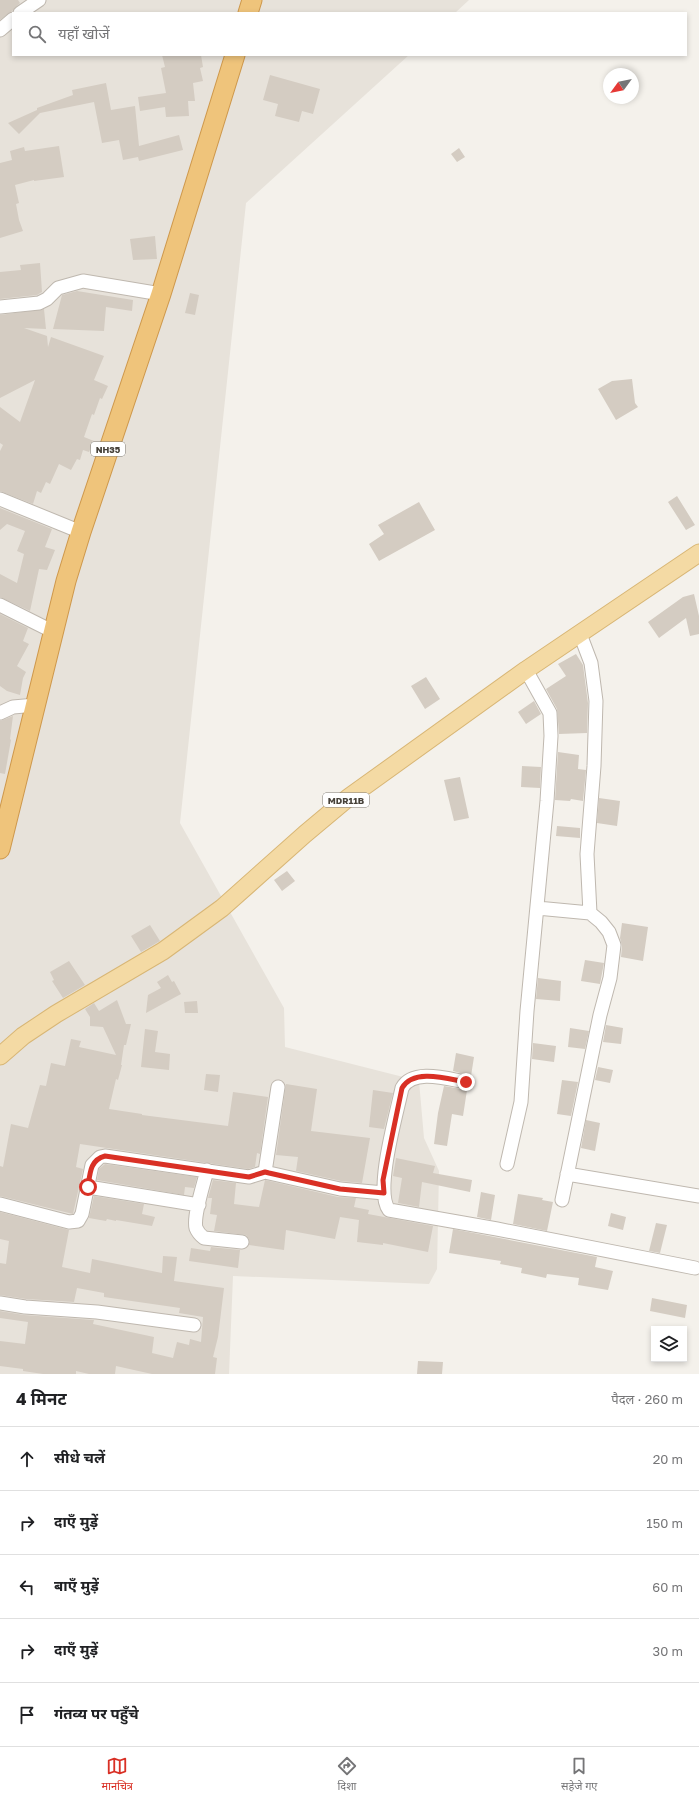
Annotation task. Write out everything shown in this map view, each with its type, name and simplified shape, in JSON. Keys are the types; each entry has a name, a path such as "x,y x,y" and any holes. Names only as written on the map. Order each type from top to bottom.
{"highway":[{"path":"248,12 252,0"},
{"name":"NH35","path":"0,849 54,632 81,532 161,294 235,56"}],"main road":[{"name":"MDR11B","path":"0,1056 23,1036 56,1014 162,951 222,908 348,798 526,670 699,553"}],"street":[{"path":"21,12 39,0"},
{"path":"0,30 12,20"},
{"path":"0,307 40,303 47,299 58,288 83,281 161,294"},
{"path":"0,499 81,532"},
{"path":"0,605 54,632"},
{"path":"580,634 591,663 596,701 594,766 587,854 590,913"},
{"path":"507,1164 521,1102 527,1011 547,801 551,722 550,713 526,670"},
{"path":"0,712 13,707 36,705"},
{"path":"537,908 590,913 601,922 609,932 614,945 610,978 600,1015 562,1200"},
{"path":"466,1082 424,1076 404,1084 383,1180 386,1206 389,1210 497,1229 695,1268"},
{"path":"265,1172 278,1087"},
{"path":"0,1204 74,1223 81,1218 92,1165 100,1157 105,1156 249,1177 265,1172 340,1189 384,1193"},
{"path":"207,1170 196,1226 199,1234 204,1238 242,1242"},
{"path":"568,1174 699,1196"},
{"path":"88,1187 199,1205"},
{"path":"0,1303 25,1307 97,1312 194,1325"}],"shaded area":[{"path":"0,0 469,0 456,12 12,12 12,56 408,56 246,203 180,823 284,1008 285,1047 419,1081 424,1138 439,1171 437,1269 429,1284 233,1276 229,1374 0,1374"}],"building":[{"path":"0,0 18,0 20,3 0,20"},
{"path":"162,56 201,56 203,67 200,68 203,81 193,83 195,101 188,101 189,116 166,117 165,107 140,111 138,97 166,93 161,68 165,67"},
{"path":"270,75 320,89 313,114 302,111 299,122 275,116 278,104 263,100"},
{"path":"106,83 111,110 135,106 139,146 179,135 183,150 139,161 138,157 123,160 119,140 102,143 94,102 40,113 19,134 8,123 37,110 37,108 73,95 72,90"},
{"path":"59,146 64,177 34,180 15,185 19,203 16,204 23,231 0,238 0,163 12,160 10,151 24,147 25,151"},
{"path":"459,148 465,157 457,162 451,154"},
{"path":"155,236 157,259 133,260 130,239"},
{"path":"40,263 42,292 37,295 0,299 0,272 21,270 20,265"},
{"path":"77,291 133,300 132,311 106,307 104,331 53,329 62,295"},
{"path":"190,293 199,295 195,315 185,313"},
{"path":"44,309 46,329 24,328 47,336 48,347 51,337 104,356 94,380 108,386 102,399 100,398 94,415 92,414 84,437 94,441 89,452 83,450 80,460 77,459 71,470 59,464 50,484 46,482 41,493 37,491 33,504 0,491 0,451 3,445 0,443 0,407 20,422 35,380 0,398 0,315"},
{"path":"632,379 635,403 638,407 616,420 598,389 612,381"},
{"path":"677,496 695,525 686,530 668,502"},
{"path":"419,502 435,530 379,561 369,544 384,534 378,525"},
{"path":"0,508 52,529 45,547 55,550 47,570 39,569 30,611 0,597 0,574 17,583 24,554 17,551 25,531 7,524 0,530"},
{"path":"694,594 699,616 699,634 690,636 686,618 659,638 648,622 683,597"},
{"path":"0,614 28,628 23,641 29,644 17,666 26,672 23,678 20,695 7,691 0,686"},
{"path":"576,654 583,665 588,703 587,733 559,734 557,709 546,689 566,676 558,664"},
{"path":"426,677 440,699 425,709 411,686"},
{"path":"534,701 541,714 526,724 518,712"},
{"path":"13,716 11,740 5,774 0,773 0,721"},
{"path":"558,752 579,755 578,769 586,770 583,801 571,799 570,801 555,800"},
{"path":"522,766 541,767 540,788 521,787"},
{"path":"460,777 469,818 454,821 444,780"},
{"path":"599,798 620,801 617,826 597,823"},
{"path":"557,826 580,828 580,838 556,836"},
{"path":"287,871 295,881 282,891 274,880"},
{"path":"622,923 648,927 643,961 621,957 622,946 620,938"},
{"path":"150,925 160,941 141,952 131,936"},
{"path":"585,960 604,963 600,984 581,981"},
{"path":"69,961 85,985 63,998 52,981 54,980 50,972"},
{"path":"168,975 172,982 174,981 181,994 146,1013 148,995 161,988 157,982"},
{"path":"538,978 561,981 560,1001 536,999"},
{"path":"117,1000 126,1024 131,1024 126,1045 124,1045 122,1065 118,1080 116,1079 109,1109 142,1115 228,1126 233,1092 268,1097 260,1154 257,1153 255,1167 248,1169 80,1144 76,1167 83,1169 73,1214 0,1196 0,1166 3,1167 11,1124 28,1128 40,1085 46,1086 51,1063 65,1066 71,1039 81,1041 79,1047 116,1055 103,1027 90,1026 90,1017 85,1009 94,1003 99,1011"},
{"path":"197,1001 198,1013 185,1013 184,1002"},
{"path":"606,1025 623,1028 621,1044 603,1042"},
{"path":"570,1028 589,1031 585,1049 568,1047"},
{"path":"145,1029 158,1031 155,1052 170,1054 169,1070 141,1067"},
{"path":"533,1043 556,1046 554,1062 532,1059"},
{"path":"456,1053 474,1057 471,1076 453,1071"},
{"path":"598,1067 613,1070 610,1083 595,1080"},
{"path":"206,1074 220,1075 218,1092 204,1090"},
{"path":"562,1080 578,1082 571,1116 557,1114"},
{"path":"286,1084 317,1089 311,1131 370,1138 362,1183 341,1181 296,1171 298,1157 276,1155"},
{"path":"444,1086 467,1090 463,1116 452,1114 447,1146 434,1144 438,1113"},
{"path":"373,1090 393,1093 384,1129 369,1127"},
{"path":"586,1120 600,1123 595,1151 581,1148"},
{"path":"396,1158 435,1166 433,1173 472,1180 470,1192 422,1182 419,1207 398,1203 402,1178 393,1176"},
{"path":"105,1164 197,1177 194,1188 185,1187 184,1195 97,1180 99,1169"},
{"path":"213,1180 236,1183 234,1204 259,1207 265,1180 338,1197 356,1198 354,1207 369,1210 368,1214 433,1226 428,1252 383,1243 383,1245 357,1242 359,1220 340,1217 335,1239 286,1230 284,1250 249,1245 249,1239 246,1235 214,1231 217,1215 210,1214 212,1198 208,1198"},
{"path":"481,1192 495,1195 491,1220 477,1217"},
{"path":"518,1194 543,1198 542,1200 553,1202 547,1231 513,1224"},
{"path":"94,1196 144,1204 142,1214 155,1217 152,1226 116,1220 107,1219 106,1221 89,1218"},
{"path":"0,1212 69,1230 62,1267 90,1273 92,1259 162,1273 163,1256 177,1257 174,1281 224,1288 218,1337 213,1357 217,1358 215,1374 152,1374 116,1366 115,1374 89,1374 76,1371 76,1374 43,1374 23,1371 23,1369 0,1366 0,1341 25,1344 28,1322 0,1318 0,1311 24,1315 94,1320 93,1324 154,1337 152,1353 173,1358 177,1342 189,1345 190,1339 201,1342 203,1317 179,1313 180,1308 104,1297 104,1293 77,1288 74,1302 26,1299 0,1295 0,1263 6,1264 9,1241 0,1239"},
{"path":"611,1213 626,1217 623,1230 608,1226"},
{"path":"656,1223 667,1225 660,1253 649,1251"},
{"path":"453,1229 597,1257 595,1267 613,1271 608,1290 578,1285 579,1278 547,1274 546,1278 521,1273 522,1268 500,1264 501,1261 449,1253"},
{"path":"211,1247 240,1250 238,1268 189,1261 191,1248 210,1251"},
{"path":"652,1298 687,1305 685,1318 650,1311"},
{"path":"418,1361 443,1362 442,1374 417,1374"}],"route":[{"path":"88,1187 92,1165 100,1157 105,1156 249,1177 265,1172 340,1189 384,1193 383,1180 404,1084 424,1076 466,1082"}]}
